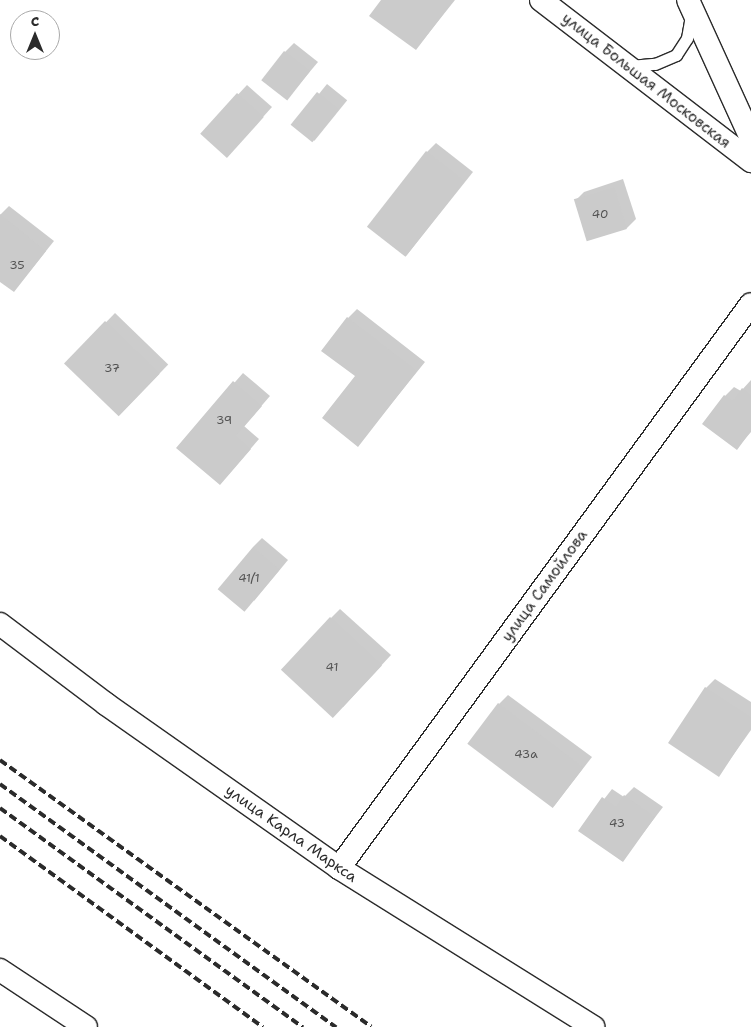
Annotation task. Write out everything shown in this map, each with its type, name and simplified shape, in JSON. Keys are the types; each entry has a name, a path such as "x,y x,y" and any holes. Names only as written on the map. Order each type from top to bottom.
{"street":[{"name":"улица Большая Московская","path":"541,0 751,161"},
{"path":"690,4 751,138"},
{"name":"улица Самойлова","path":"339,868 751,304"},
{"name":"улица Карла Маркса","path":"0,624 106,704 339,868 593,1027"},
{"path":"0,970 86,1027"}],"lane":[{"path":"628,66 655,64 676,55 687,38 690,4"}],"building":[{"path":"381,0 454,0 416,50 369,16"},
{"path":"284,51 310,71 287,100 261,80"},
{"path":"317,92 339,110 312,142 291,125"},
{"path":"237,93 264,117 227,158 200,134"},
{"path":"426,151 465,181 406,257 367,227"},
{"path":"614,187 627,229 587,241 574,199"},
{"path":"0,214 46,251 14,292 0,282"},
{"path":"347,317 417,371 358,447 322,418 355,376 321,351"},
{"path":"105,321 160,374 119,416 64,363"},
{"path":"233,381 262,406 236,436 251,449 220,485 176,448"},
{"path":"742,388 751,395 751,431 737,450 702,424 724,395 733,401"},
{"path":"253,547 280,569 244,612 218,589"},
{"path":"330,617 382,665 333,718 281,670"},
{"path":"705,687 751,717 751,728 719,777 668,743"},
{"path":"498,703 583,767 553,808 467,744"},
{"path":"624,795 655,817 623,862 578,831 602,797 616,807"}],"railway":[{"path":"0,760 371,1027"},
{"path":"0,784 336,1027"},
{"path":"0,808 303,1027"},
{"path":"0,836 263,1027"}]}
